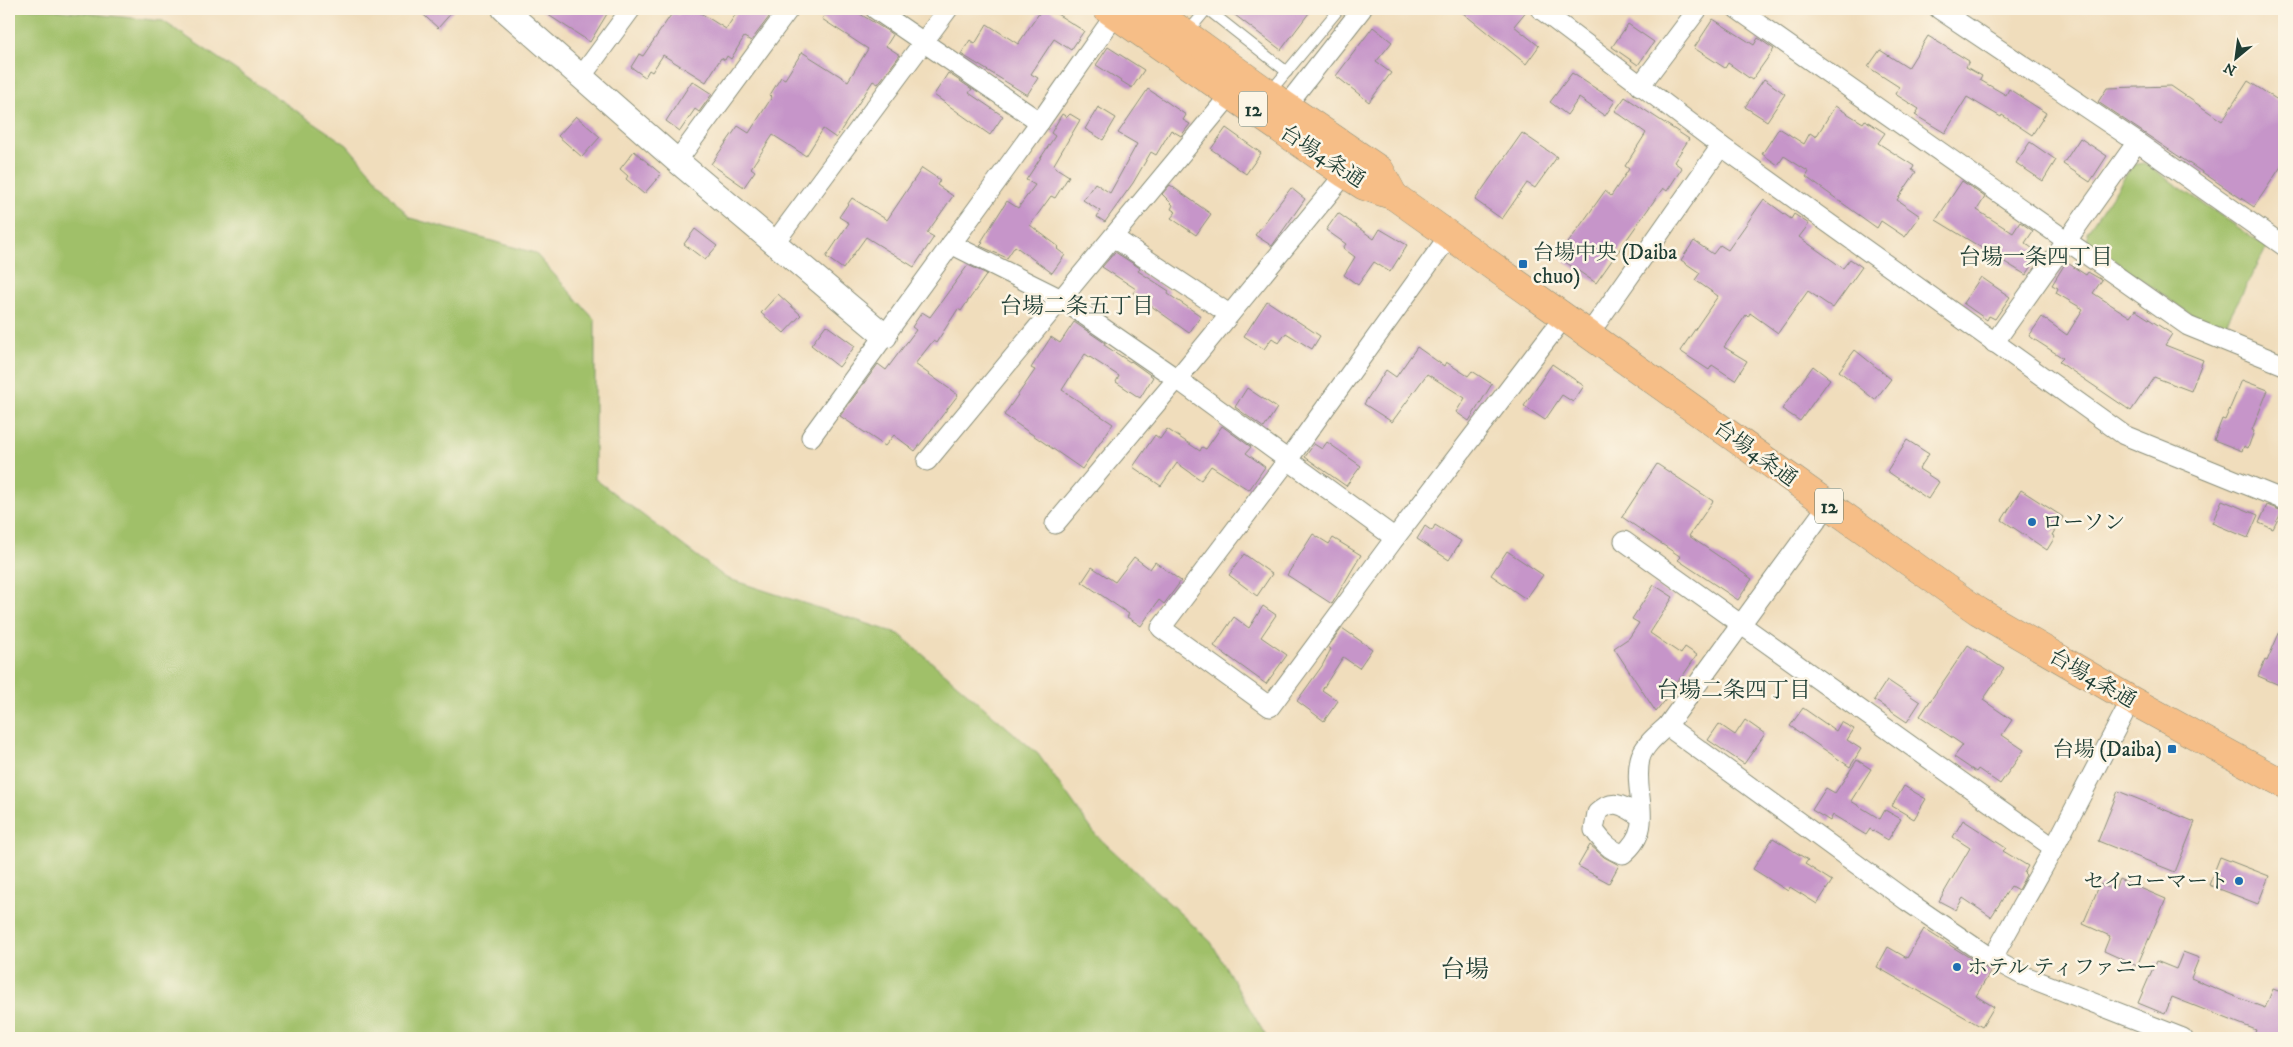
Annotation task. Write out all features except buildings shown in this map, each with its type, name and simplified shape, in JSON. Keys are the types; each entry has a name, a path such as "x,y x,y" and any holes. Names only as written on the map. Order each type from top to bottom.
{"highway":[{"name":"台場4条通","path":"1150,9 1277,100 1380,170 1394,196"},
{"name":"台場4条通","path":"1109,11 1345,174 1364,186 1394,196 1978,611 2131,700 2284,784"}],"street":[{"path":"504,9 677,161 885,336"},
{"path":"581,76 631,9"},
{"path":"677,161 789,9"},
{"path":"875,9 1040,122"},
{"path":"775,242 924,44 948,9"},
{"path":"1277,100 1362,9"},
{"path":"1540,9 1721,146 2124,435 2284,500"},
{"path":"1640,86 1698,9"},
{"path":"1737,9 2188,326 2284,365"},
{"path":"1939,9 2137,142 2284,246"},
{"path":"811,438 1040,122 1109,11"},
{"path":"927,461 1231,94"},
{"path":"1994,343 2137,142"},
{"path":"1589,334 1721,146"},
{"path":"1055,524 1177,380 1345,174"},
{"path":"1449,236 1287,460 1160,628 1270,707 1395,538 1564,317"},
{"path":"1113,237 1229,314"},
{"path":"951,244 1061,299 1177,380 1395,538"},
{"path":"1642,817 1639,794 1640,758 1650,742 1667,726 1828,505"},
{"path":"1624,541 2054,848"},
{"path":"1992,959 2054,848 2131,700"},
{"path":"1667,726 1907,902 1992,959 2022,975 2183,1038"}],"lane":[{"path":"1186,34 1207,9 1286,72"},
{"path":"1277,100 1286,72 1339,9"}],"green space":[{"path":"9,9 43,9 163,21 347,145 410,218 535,253 595,320 595,479 726,578 899,634 1038,754 1095,834 1211,942 1267,1038 9,1038"},
{"path":"2144,163 2267,247 2223,329 2190,314 2088,242 2087,232 2133,165"}],"place":[{"name":"台場中央 (Daiba chuo)","path":"1523,264"},
{"name":"ローソン","path":"2032,522"},
{"name":"台場 (Daiba)","path":"2172,749"},
{"name":"セイコーマート","path":"2239,881"},
{"name":"ホテル ティファニー","path":"1957,967"}],"district":[{"name":"台場一条四丁目","path":"2036,256"},
{"name":"台場二条五丁目","path":"1077,305"},
{"name":"台場二条四丁目","path":"1734,689"},
{"name":"台場","path":"1465,969"}]}
